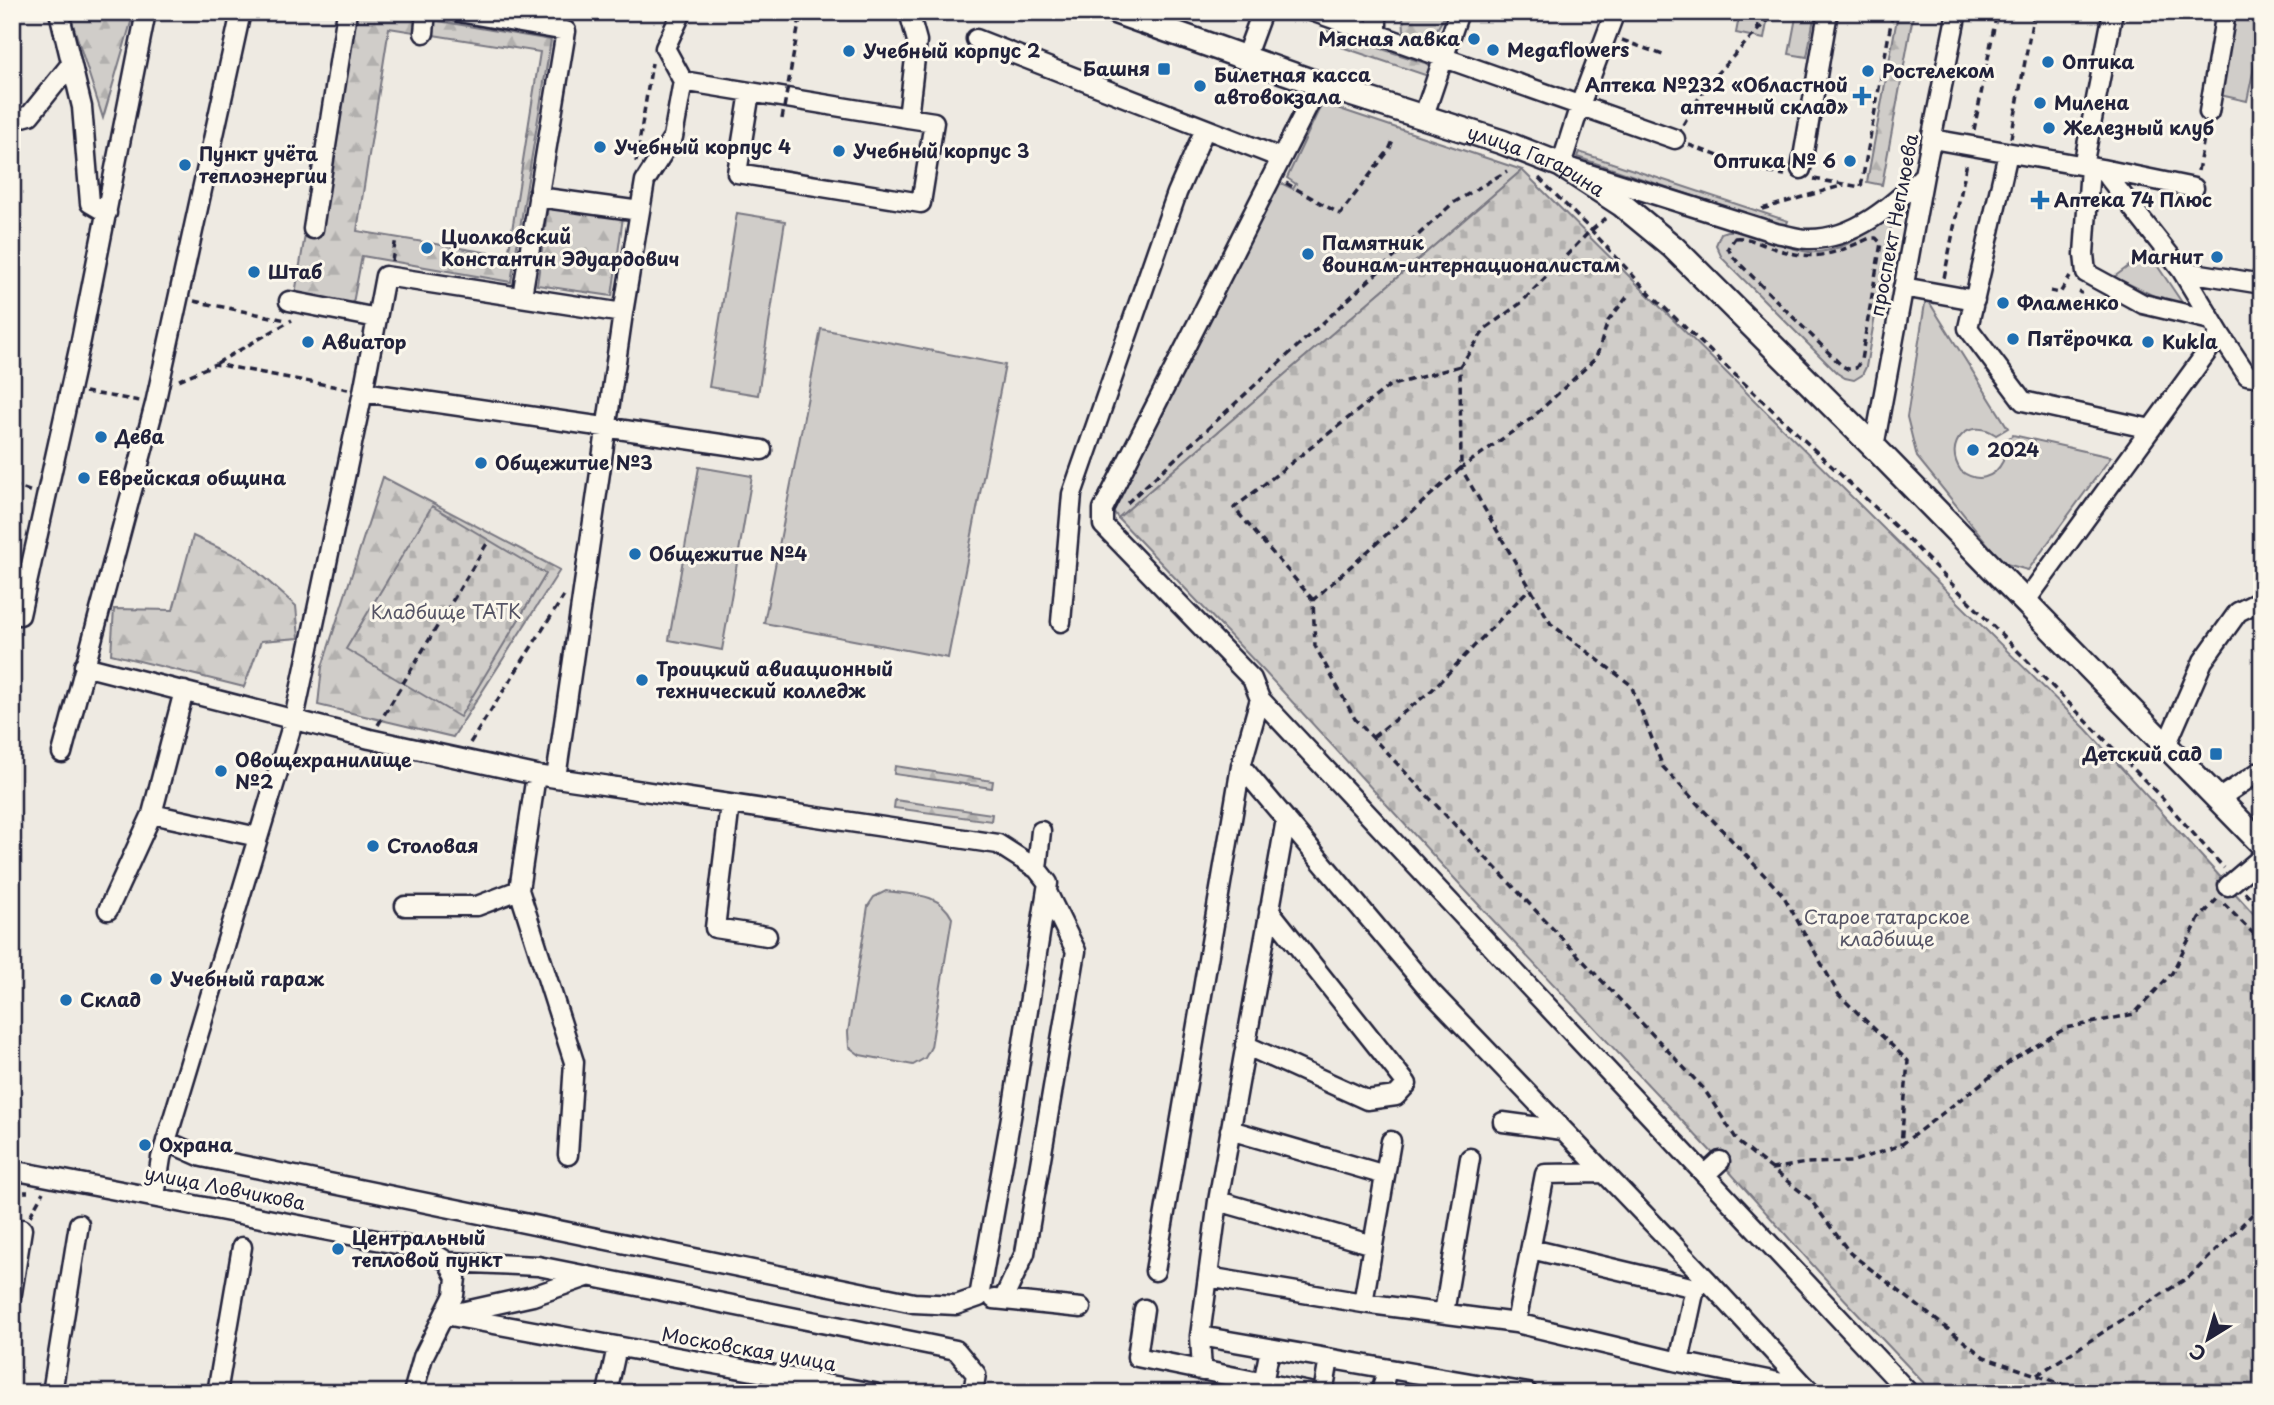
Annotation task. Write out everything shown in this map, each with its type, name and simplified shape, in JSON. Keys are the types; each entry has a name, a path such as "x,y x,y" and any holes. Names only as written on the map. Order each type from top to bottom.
{"main road":[{"name":"улица Гагарина","path":"1116,12 1319,84 1502,142 1561,165 1621,204 1673,247 1874,447 2262,844"}],"street":[{"path":"59,12 82,107 90,203 107,213"},
{"path":"20,615 107,213 146,12"},
{"path":"62,753 157,397 241,12"},
{"path":"313,229 347,12"},
{"path":"424,33 426,12"},
{"path":"458,12 566,31 522,296"},
{"path":"556,778 623,313 645,181 673,137 683,80 665,48 682,12"},
{"path":"908,118 918,41 909,12"},
{"path":"1245,58 1262,12"},
{"path":"1314,12 1675,139"},
{"path":"1377,12 1377,34"},
{"path":"1423,118 1459,12"},
{"path":"1615,12 1561,165 1776,233 1807,239 1828,237 1865,222 1897,201 1924,175"},
{"path":"1801,174 1828,12"},
{"path":"2113,12 2091,167 2084,254 2087,273 2143,304 2216,327"},
{"path":"2209,112 2226,12"},
{"name":"проспект Неплюева","path":"1874,447 1924,175 1965,13"},
{"path":"976,39 1281,158"},
{"path":"12,120 30,115 71,64"},
{"path":"683,80 934,122 921,203 737,173 750,92"},
{"path":"1319,84 1103,509 1103,525 1252,679 1259,699 1909,1393"},
{"path":"1061,622 1072,494 1177,193 1205,129"},
{"path":"1932,139 2194,188"},
{"path":"2008,153 1968,328 2023,401 2151,429"},
{"path":"2091,167 2182,271 2247,375 2262,377"},
{"path":"538,197 640,211"},
{"path":"2182,271 2262,284"},
{"path":"155,1196 161,1158 294,719 385,276 623,313"},
{"path":"1903,287 1975,300"},
{"path":"289,301 377,318"},
{"path":"2025,602 2151,429 2216,327"},
{"path":"363,392 762,450"},
{"path":"2166,746 2203,661 2238,612 2262,600"},
{"path":"85,666 370,739 536,775 998,844 1037,869 1048,883 1048,894 979,1297"},
{"path":"108,910 152,814 184,691"},
{"path":"1155,1271 1241,766 1259,699"},
{"path":"1241,766 1431,992 1602,1173 1701,1284 1809,1390"},
{"path":"2218,799 2262,770"},
{"path":"536,775 519,890 574,1062 568,1156"},
{"path":"730,804 715,928 767,936"},
{"path":"152,814 258,837"},
{"path":"1202,1371 1200,1336 1218,1201 1286,819"},
{"path":"1037,869 1041,831"},
{"path":"2227,888 2262,856"},
{"path":"405,905 477,906 519,890"},
{"path":"1003,1300 1026,1253 1076,951 1048,894"},
{"path":"1245,1045 1367,1100 1396,1096 1407,1084 1269,909"},
{"path":"1503,1122 1562,1130"},
{"path":"1230,1130 1385,1175"},
{"path":"166,1141 202,1157 914,1303 956,1305 979,1297 1081,1308"},
{"path":"1363,1303 1391,1141"},
{"path":"1444,1313 1469,1158"},
{"path":"1705,1175 1720,1161"},
{"name":"улица Ловчикова","path":"12,1170 428,1250 448,1262"},
{"path":"1516,1323 1545,1174 1602,1173"},
{"path":"1218,1201 1373,1245"},
{"path":"52,1393 79,1224"},
{"path":"12,1293 22,1229"},
{"path":"216,1393 242,1247"},
{"path":"1531,1248 1701,1284"},
{"path":"412,1393 423,1357 454,1295 456,1278 448,1262 538,1266 956,1350 976,1374 973,1393"},
{"path":"445,1315 533,1296 590,1276"},
{"path":"1208,1277 1363,1303 1516,1323 1809,1390"},
{"path":"1679,1362 1701,1284"},
{"path":"1144,1309 1136,1357 1314,1393"},
{"name":"Московская улица","path":"445,1315 874,1393"},
{"path":"1200,1336 1387,1369 1438,1385 1528,1393"},
{"path":"607,1393 617,1347"},
{"path":"1263,1383 1270,1349"},
{"path":"1323,1393 1329,1359"},
{"path":"1381,1393 1387,1369"}],"path":[{"path":"782,119 801,12"},
{"path":"1757,12 1758,30"},
{"path":"1775,12 1707,84 1675,139 1758,171 1801,174 1861,187 1893,12"},
{"path":"2008,153 2034,12"},
{"path":"1965,13 1996,17"},
{"path":"1606,34 1662,55"},
{"path":"634,170 654,52"},
{"path":"2194,188 2209,112"},
{"path":"1273,175 1340,214 1393,141"},
{"path":"1103,525 1452,203 1507,171"},
{"path":"1532,172 1651,295 1908,539 2160,796 2227,888 2262,942"},
{"path":"1762,209 1846,184"},
{"path":"1587,234 1521,303 1486,328 1460,366 1461,468 1550,624 1631,685 1663,767 1783,895 1839,995 1908,1061 1900,1145"},
{"path":"389,276 396,238"},
{"path":"1735,238 1746,238 1796,255 1817,257 1870,238 1876,238 1881,243 1861,360 1856,368 1842,366 1731,257 1728,247 1730,242 1735,238"},
{"path":"179,298 289,321"},
{"path":"1313,600 1461,468 1532,418 1596,358 1608,321 1627,298"},
{"path":"70,389 157,397 315,306"},
{"path":"12,358 21,361 12,390"},
{"path":"215,365 363,392"},
{"path":"1460,366 1389,386 1234,508 1313,600 1315,646 1355,719 1704,1089 1739,1143 1810,1199 1850,1253 1984,1357 2088,1393"},
{"path":"370,739 489,540"},
{"path":"1373,737 1432,691 1530,588"},
{"path":"461,758 566,594"},
{"path":"2227,888 2262,912"},
{"path":"1772,1169 1806,1163 1851,1162 1900,1145 2012,1060 2066,1028 2134,1014 2172,973 2199,919 2227,888"},
{"path":"22,1229 52,1176"},
{"path":"2037,1375 2190,1276 2262,1205"}],"green space":[{"path":"69,12 134,12 103,118"},
{"path":"357,12 385,12 551,40 511,282 362,256 353,303 295,294 305,235 320,237","holes":["389,28 540,52 508,256 357,231"]},
{"path":"1408,12 1447,12 1432,38 1415,43 1404,30 1403,15"},
{"path":"1740,12 1769,12 1764,39 1736,33"},
{"path":"1797,12 1815,12 1807,57 1789,54"},
{"path":"2237,12 2262,12 2262,29 2247,101 2220,95"},
{"path":"1898,13 1913,16 1882,185 1867,182"},
{"path":"1327,31 1431,65 1428,76 1324,41"},
{"path":"1322,103 1522,170 1118,518 1110,506 1279,182 1293,189 1296,184 1287,178"},
{"path":"1579,152 1788,221 1786,227 1577,157"},
{"name":"Старое татарское кладбище","path":"1522,170 2086,729 2262,923 2262,1393 1933,1393 1262,669 1118,518"},
{"path":"548,206 623,217 612,296 537,285"},
{"path":"737,213 785,221 758,395 709,387"},
{"path":"1890,219 1891,226 1866,367 1862,375 1854,380 1837,373 1722,258 1716,245 1721,233 1740,231 1799,250 1820,252 1841,247"},
{"path":"2148,252 2181,301 2175,306 2114,277"},
{"path":"1926,297 2008,428 1996,435 1976,429 1961,436 1955,451 1961,471 1979,478 1995,472 2003,461 2002,443 2013,435 2111,457 2028,570 2003,563 1917,457 1907,417"},
{"path":"821,329 1005,365 948,658 764,623"},
{"path":"699,467 752,476 722,650 669,640"},
{"path":"383,477 560,570 453,737 318,705 322,667"},
{"name":"Кладбище ТАТК","path":"432,506 546,574 460,717 346,649"},
{"path":"193,536 243,559 296,606 299,638 261,641 244,687 111,654 114,609 173,610"},
{"path":"895,766 993,781 992,788 894,774"},
{"path":"895,800 992,814 991,821 894,808"},
{"path":"886,891 932,899 940,903 952,918 931,1047 925,1058 913,1065 860,1055 849,1047 848,1032 868,906 874,897"}],"place":[{"name":"Мясная лавка","path":"1474,39"},
{"name":"Megaflowers","path":"1493,50"},
{"name":"Учебный корпус 2","path":"849,51"},
{"name":"Оптика","path":"2048,62"},
{"name":"Башня","path":"1164,69"},
{"name":"Ростелеком","path":"1868,71"},
{"name":"Билетная касса автовокзала","path":"1200,86"},
{"name":"Аптека №232 «Областной аптечный склад»","path":"1862,96"},
{"name":"Милена","path":"2040,103"},
{"name":"Железный клуб","path":"2049,128"},
{"name":"Учебный корпус 4","path":"600,147"},
{"name":"Учебный корпус 3","path":"839,151"},
{"name":"Оптика № 6","path":"1850,161"},
{"name":"Пункт учёта теплоэнергии","path":"185,165"},
{"name":"Аптека 74 Плюс","path":"2040,200"},
{"name":"Циолковский Константин Эдуардович","path":"427,248"},
{"name":"Памятник воинам-интернационалистам","path":"1308,254"},
{"name":"Магнит","path":"2217,257"},
{"name":"Штаб","path":"254,272"},
{"name":"Фламенко","path":"2003,303"},
{"name":"Пятёрочка","path":"2013,339"},
{"name":"Авиатор","path":"308,342"},
{"name":"Kukla","path":"2148,342"},
{"name":"Дева","path":"101,437"},
{"name":"2024","path":"1973,450"},
{"name":"Общежитие №3","path":"481,463"},
{"name":"Еврейская община","path":"84,478"},
{"name":"Общежитие №4","path":"635,554"},
{"name":"Троицкий авиационный технический колледж","path":"642,680"},
{"name":"Детский сад","path":"2216,754"},
{"name":"Овощехранилище №2","path":"221,771"},
{"name":"Столовая","path":"373,846"},
{"name":"Учебный гараж","path":"156,979"},
{"name":"Склад","path":"66,1000"},
{"name":"Охрана","path":"145,1145"},
{"name":"Центральный тепловой пункт","path":"338,1249"}]}
